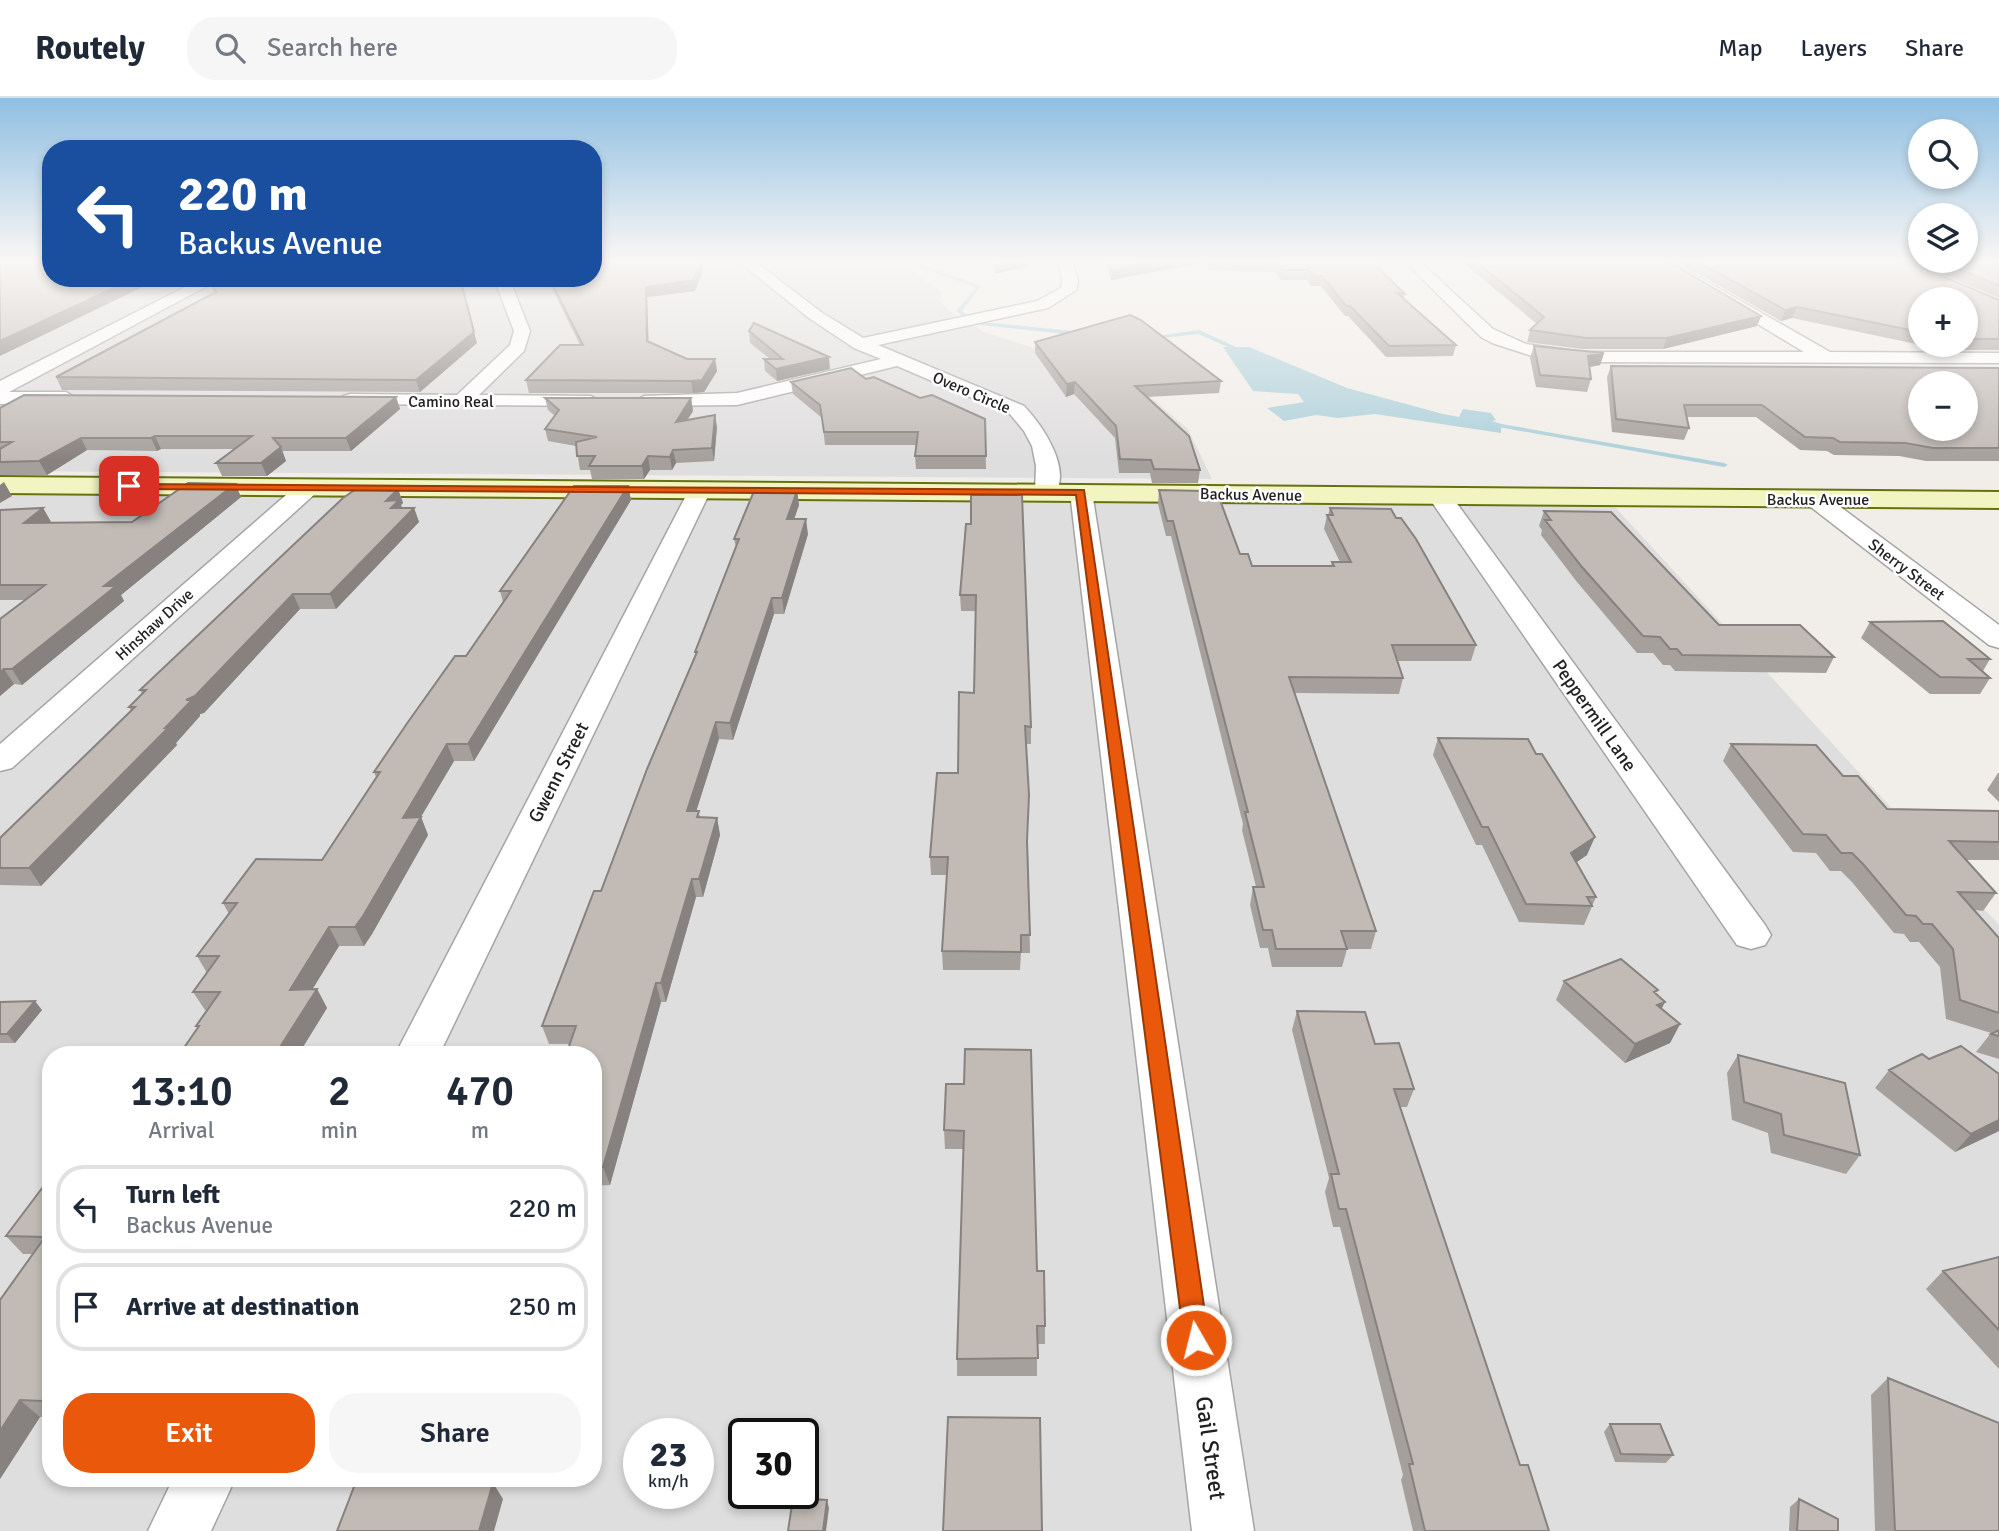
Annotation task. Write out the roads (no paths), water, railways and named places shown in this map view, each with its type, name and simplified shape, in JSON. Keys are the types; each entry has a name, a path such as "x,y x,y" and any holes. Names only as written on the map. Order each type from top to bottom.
{"street":[{"path":"0,389 120,327"},
{"path":"462,401 517,347 522,331 520,327"},
{"name":"Overo Circle","path":"833,327 860,344 897,361 1017,410 1030,423 1046,449 1063,492"},
{"path":"860,344 940,327"},
{"path":"1481,327 1500,342 1524,350 1582,357 1999,358"},
{"path":"1774,327 1827,358"},
{"name":"Camino Real","path":"336,400 618,402 737,399 897,361"},
{"path":"0,398 84,398"},
{"name":"Backus Avenue","path":"0,485 1999,500"},
{"name":"Hinshaw Drive","path":"0,761 309,487"},
{"name":"Gwenn Street","path":"422,1046 700,490"},
{"name":"Gail Street","path":"1063,492 1223,1531"},
{"name":"Peppermill Lane","path":"1439,495 1751,935"},
{"name":"Sherry Street","path":"1815,499 1999,639"},
{"path":"179,1531 201,1487"}],"water":[{"path":"1223,347 1249,347 1347,388 1443,414 1459,417 1463,409 1491,413 1496,420 1492,421 1501,424 1501,433 1375,414 1338,418 1316,415 1284,421 1267,408 1304,402 1298,394 1253,391"}],"waterway":[{"path":"1011,327 1083,334"},
{"path":"1146,338 1199,332 1246,353"},
{"path":"1487,423 1724,465"}]}
